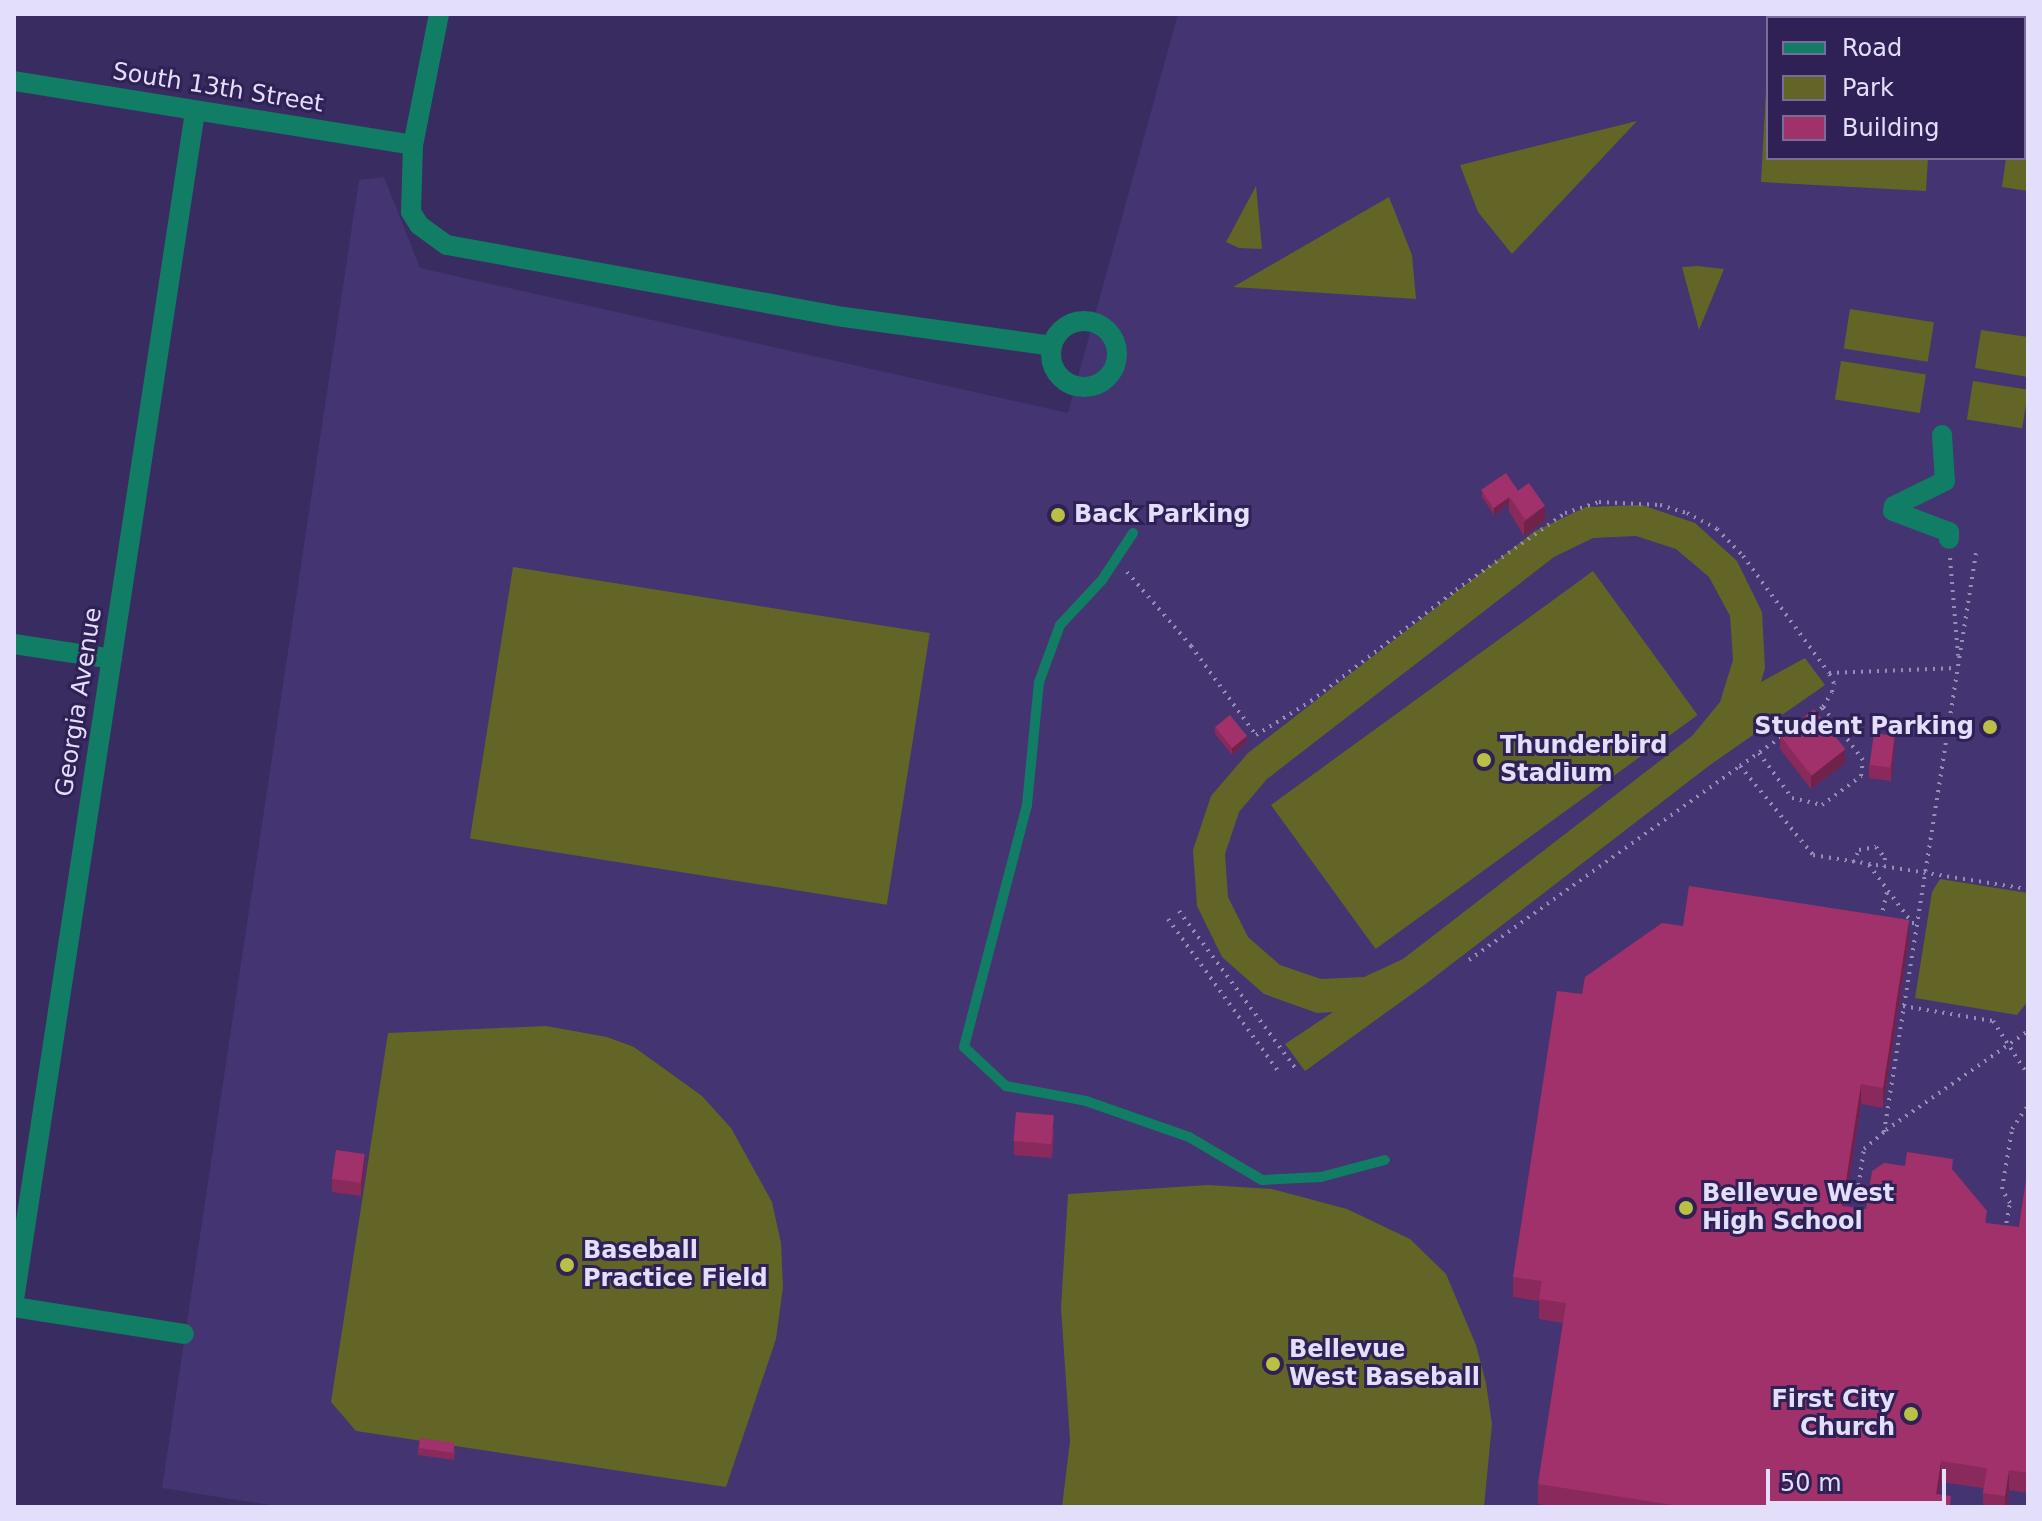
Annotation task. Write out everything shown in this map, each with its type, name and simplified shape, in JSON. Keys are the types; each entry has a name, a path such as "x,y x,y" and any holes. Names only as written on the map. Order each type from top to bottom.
{"street":[{"path":"439,14 413,145 411,212 419,225 447,245 844,317 1052,346"},
{"name":"South 13th Street","path":"14,81 413,145"},
{"name":"Georgia Avenue","path":"14,1300 195,111"},
{"path":"1942,435 1945,481 1894,506 1893,511 1949,532 1949,539"},
{"path":"14,644 112,659"},
{"path":"14,1307 184,1334"}],"lane":[{"path":"1133,533 1102,580 1060,625 1039,682 1027,805 964,1047 1006,1086 1086,1101 1189,1137 1262,1180 1321,1177 1385,1160"}],"path":[{"path":"1115,559 1191,646 1256,735 1311,701 1419,618 1565,513 1599,502 1660,505 1687,513 1717,529 1743,556 1829,673 1834,683 1832,692 1823,707 1810,716"},
{"path":"1949,539 1959,657"},
{"path":"1884,1132 1976,553"},
{"path":"1829,673 1957,668"},
{"path":"1759,753 1792,798 1822,805 1861,776 1863,760 1823,707"},
{"path":"1469,960 1785,734"},
{"path":"1740,766 1813,855 2028,889"},
{"path":"1853,862 1859,850 1873,846 1881,850 1884,867"},
{"path":"1869,865 1912,923 1917,923"},
{"path":"1880,920 1888,890"},
{"path":"1179,911 1295,1068"},
{"path":"1168,919 1280,1074"},
{"path":"1903,1006 1993,1021 2028,1075"},
{"path":"1855,1212 1864,1149 2028,1031"},
{"path":"2018,1037 2028,1039"},
{"path":"2003,1245 2010,1203 2002,1189 2012,1129 2028,1105"}],"shaded area":[{"name":"Bellevue West High School","path":"1178,14 2028,14 2028,1507 282,1507 162,1488 359,180 384,177 420,268 1068,413"}],"green space":[{"path":"1766,90 1766,160 1928,160 1926,191 1761,182"},
{"path":"1637,121 1512,254 1478,212 1460,165"},
{"path":"2028,151 2028,191 2002,187 2006,160 2026,160"},
{"path":"1256,186 1262,249 1239,248 1226,242"},
{"path":"1389,197 1412,255 1416,299 1233,287"},
{"path":"1682,267 1724,269 1699,330"},
{"path":"1850,309 1934,322 1928,362 1844,349"},
{"path":"1981,330 2028,337 2028,377 1975,368"},
{"path":"1841,361 1926,374 1920,413 1835,400"},
{"path":"1973,381 2028,390 2022,428 1967,420"},
{"path":"1642,505 1695,523 1737,561 1762,612 1765,668 1761,682 1805,658 1825,685 1710,765 1423,986 1305,1071 1285,1044 1333,1012 1317,1013 1264,994 1222,957 1197,906 1193,850 1211,796 1248,753 1535,531 1586,507","holes":["1636,536 1676,549 1709,577 1730,616 1733,660 1720,702 1692,736 1403,959 1364,977 1321,979 1280,965 1248,937 1228,897 1225,854 1239,812 1267,779 1554,557 1593,538"]},
{"path":"513,567 930,633 887,905 470,839"},
{"name":"Thunderbird Stadium","path":"1593,571 1698,715 1376,949 1271,805"},
{"path":"1940,879 2028,893 2028,1001 2017,1015 1915,998 1932,892"},
{"name":"Baseball Practice Field","path":"546,1026 607,1037 634,1047 702,1096 731,1128 772,1202 781,1243 783,1287 776,1339 726,1487 356,1431 331,1402 388,1033"},
{"name":"Bellevue West Baseball","path":"1208,1185 1272,1189 1347,1209 1410,1239 1446,1274 1476,1345 1486,1383 1492,1424 1484,1507 1062,1507 1070,1441 1061,1307 1068,1194"}],"building":[{"path":"1506,473 1518,491 1493,508 1481,490"},
{"path":"1529,483 1545,506 1525,520 1509,497"},
{"path":"1814,709 1845,749 1812,776 1780,735"},
{"path":"1230,715 1247,736 1232,748 1215,727"},
{"path":"1874,733 1895,736 1890,768 1870,765"},
{"name":"Bellevue West High School","path":"1689,886 1909,920 1883,1088 1861,1084 1842,1206 1866,1209 1872,1171 1884,1163 1905,1166 1907,1152 1953,1159 1952,1169 1987,1211 1985,1223 2019,1227 2028,1167 2028,1473 2009,1470 2005,1496 1983,1493 1987,1468 1941,1461 1936,1494 1951,1496 1950,1507 1686,1507 1538,1484 1566,1303 1539,1299 1542,1281 1513,1277 1557,991 1582,994 1585,977 1662,923 1683,926"},
{"path":"1016,1112 1054,1115 1051,1144 1013,1141"},
{"path":"336,1150 365,1154 361,1183 332,1179"},
{"path":"420,1438 455,1443 453,1453 419,1448"}],"place":[{"name":"Back Parking","path":"1058,515"},
{"name":"Student Parking","path":"1990,727"},
{"name":"Thunderbird Stadium","path":"1484,760"},
{"name":"Bellevue West High School","path":"1686,1208"},
{"name":"Baseball Practice Field","path":"567,1265"},
{"name":"Bellevue West Baseball","path":"1273,1364"},
{"name":"First City Church","path":"1911,1414"}]}
